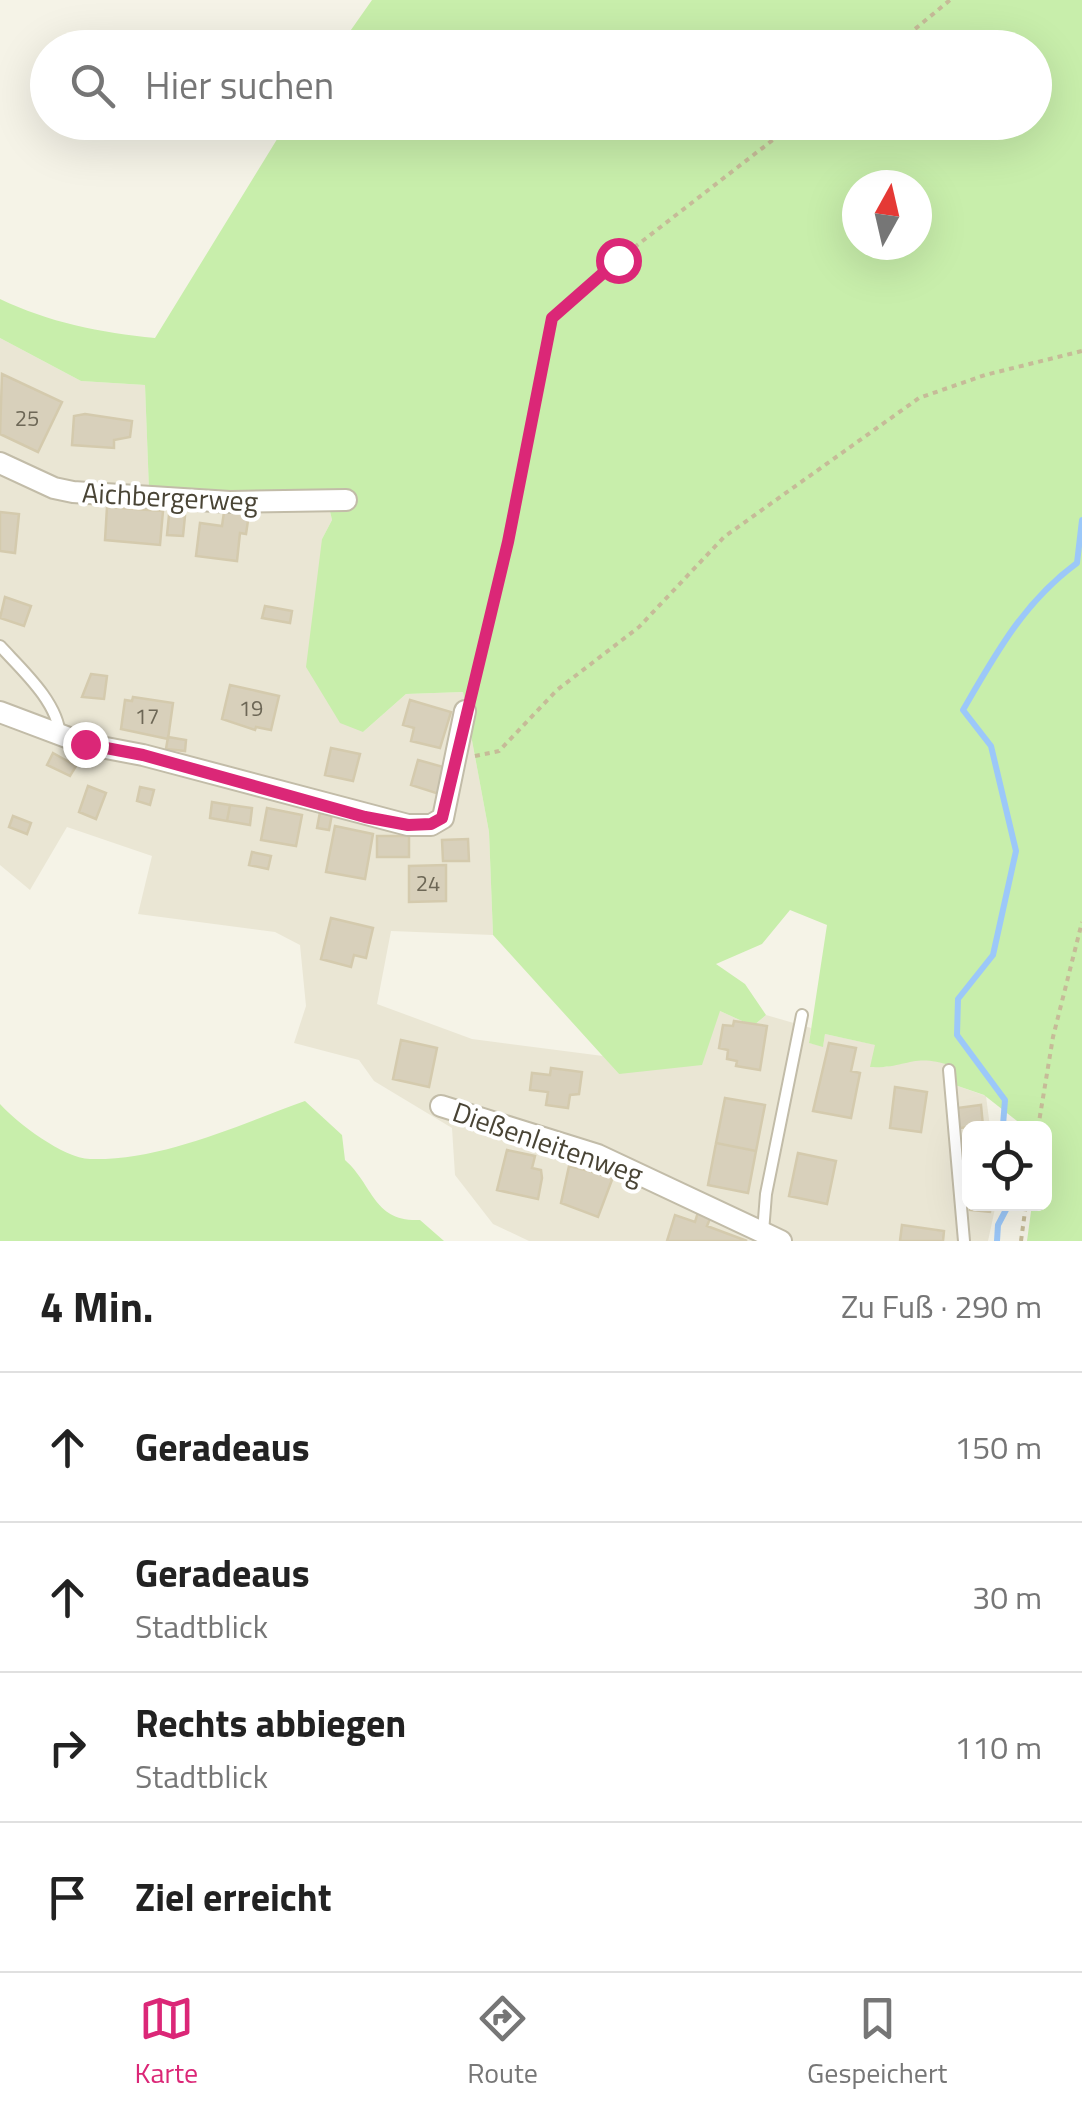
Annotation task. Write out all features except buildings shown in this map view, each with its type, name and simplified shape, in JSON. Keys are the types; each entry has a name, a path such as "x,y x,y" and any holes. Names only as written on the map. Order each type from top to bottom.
{"street":[{"name":"Aichbergerweg","path":"0,463 54,488 73,492 230,502 346,500"},
{"path":"0,712 60,737 408,825 431,824 442,818 465,711"},
{"name":"Dießenleitenweg","path":"441,1106 598,1155 772,1236"}],"lane":[{"path":"0,646 35,685 60,726 60,737"},
{"name":"Dießenleitenweg","path":"772,1236 766,1194 802,1015"},
{"path":"949,1070 964,1241"}],"path":[{"path":"914,30 950,0"},
{"path":"465,711 508,542 552,318 618,260 773,140"},
{"path":"456,760 499,751 557,690 639,626 724,538 919,398 985,374 1082,351"},
{"path":"1039,1121 1053,1037 1082,922"},
{"path":"1022,1241 1025,1211"}],"shaded area":[{"path":"0,338 81,381 145,385 149,490 325,490 332,520 322,539 363,732 406,694 463,692 489,832 493,935 391,931 377,1004 472,1039 603,1056 619,1074 720,1011 753,1026 766,1015 811,1028 809,1043 823,1046 825,1034 876,1045 871,1067 924,1056 952,1066 955,1085 986,1096 989,1121 962,1121 962,1211 994,1211 988,1241 529,1241 493,1224 455,1175 452,1128 374,1081 359,1060 294,1043 306,1006 300,945 275,932 138,914 152,856 67,827 30,890 0,865"}],"green space":[{"path":"372,0 1082,0 1082,1241 1027,1241 1031,1211 1052,1211 1052,1121 1017,1121 984,1095 955,1085 952,1066 918,1061 870,1067 875,1045 825,1034 823,1047 809,1043 827,925 790,910 762,944 716,964 745,984 766,1015 753,1026 720,1011 702,1065 619,1074 493,935 489,832 463,692 406,694 363,732 340,723 306,667 322,539 332,520 325,490 149,490 145,385 81,381 0,338 0,299 37,314 115,333 155,338 277,140 1052,140 1052,30 351,30"},
{"path":"305,1101 342,1135 345,1160 383,1209 404,1219 420,1220 444,1241 0,1241 0,1104 54,1146 90,1159 172,1148"}],"waterway":[{"path":"1003,1121 1005,1100 957,1035 958,999 993,955 1016,851 991,746 963,710 1026,612 1077,563 1082,520"},
{"path":"997,1241 998,1225 1005,1211"}],"route":[{"path":"85,744 143,755 365,817 408,825 431,824 442,818 449,804 488,610 508,542 552,318 618,260"}]}
